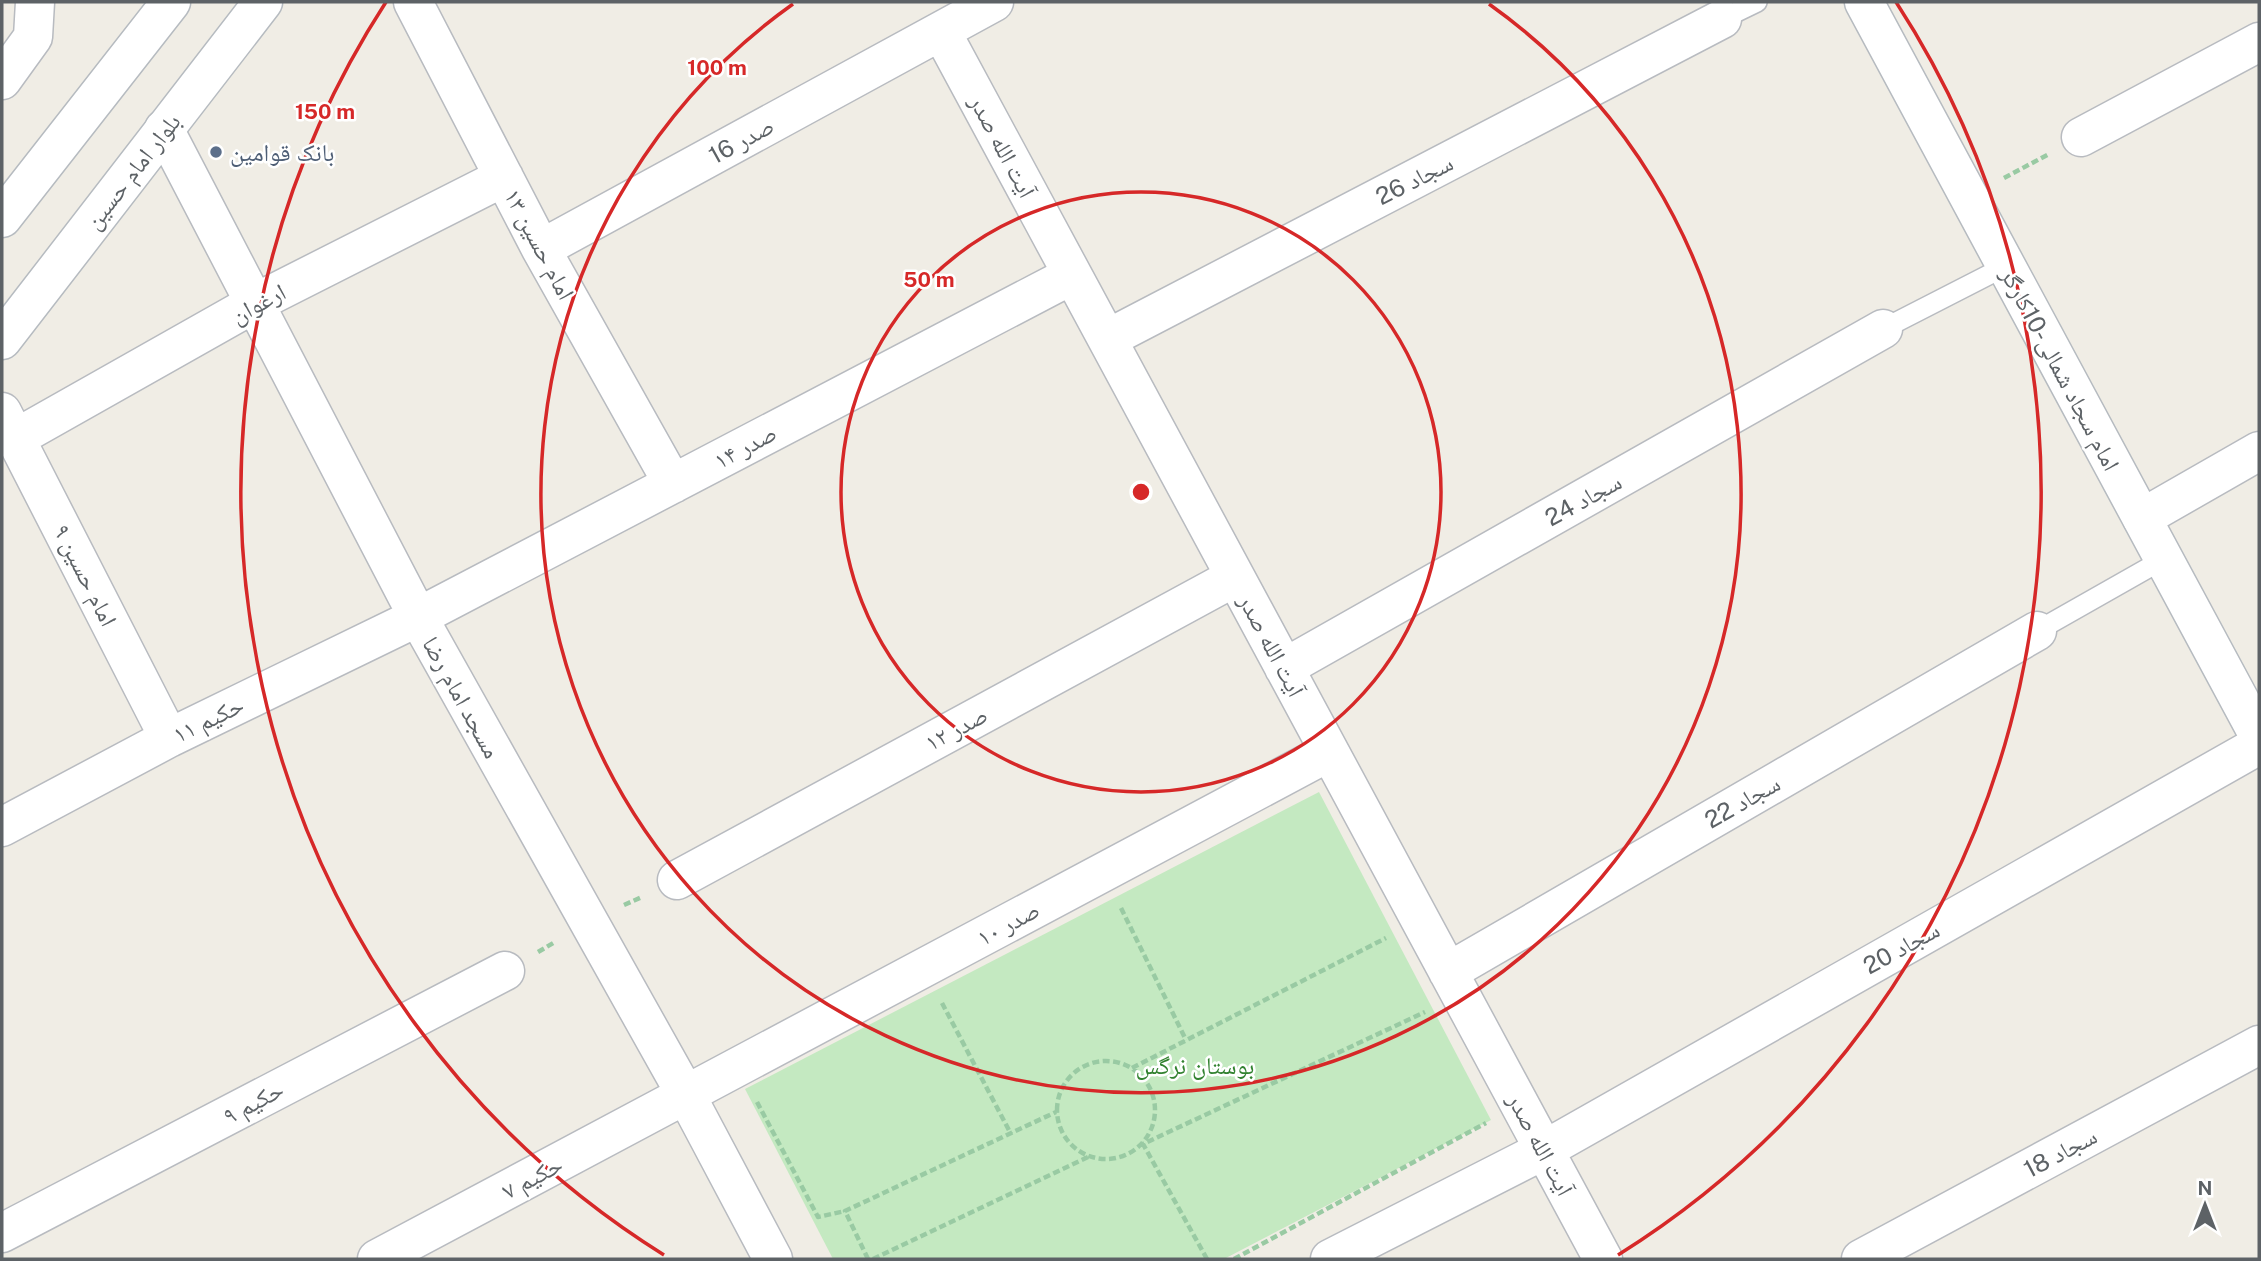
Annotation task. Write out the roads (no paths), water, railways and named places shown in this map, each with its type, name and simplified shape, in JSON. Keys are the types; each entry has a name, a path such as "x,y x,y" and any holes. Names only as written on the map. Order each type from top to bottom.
{"street":[{"path":"2,80 33,37 35,2"},
{"path":"2,218 171,2"},
{"name":"بلوار امام حسین","path":"2,340 263,2"},
{"name":"امام حسین ۱۳","path":"413,2 541,249 673,484"},
{"name":"صدر 16","path":"541,249 994,2"},
{"name":"امام سجاد شمالی-10کارگر","path":"1864,2 2259,736"},
{"name":"سجاد 26","path":"1107,339 1722,19"},
{"name":"آیت الله صدر","path":"941,31 1602,1259"},
{"path":"2081,137 2259,42"},
{"name":"مسجد امام رضا","path":"164,128 418,617 686,1095 773,1259"},
{"name":"ارغوان","path":"9,426 504,177"},
{"name":"صدر ۱۴","path":"418,617 1072,275"},
{"name":"سجاد 24","path":"1284,668 1883,329"},
{"name":"امام حسین ۹","path":"9,426 169,738"},
{"path":"2142,518 2259,452"},
{"name":"صدر ۱۲","path":"677,880 1235,577"},
{"name":"حکیم ۱۱","path":"2,827 169,738 418,617"},
{"name":"سجاد 22","path":"1448,972 2037,631"},
{"name":"سجاد 20","path":"1330,1259 1544,1150 2259,745"},
{"name":"صدر ۱۰","path":"686,1095 1329,752"},
{"name":"حکیم ۹","path":"2,1233 505,971"},
{"name":"سجاد 18","path":"1861,1259 2259,1045"},
{"name":"حکیم ۷","path":"377,1259 686,1095"}],"lane":[{"path":"1722,19 1756,2"},
{"path":"1883,329 2006,266"},
{"path":"2037,631 2164,559"}],"place":[{"name":"بانک قوامین","path":"216,152"}],"park label":[{"name":"بوستان نرگس","path":"1195,1065"}]}
